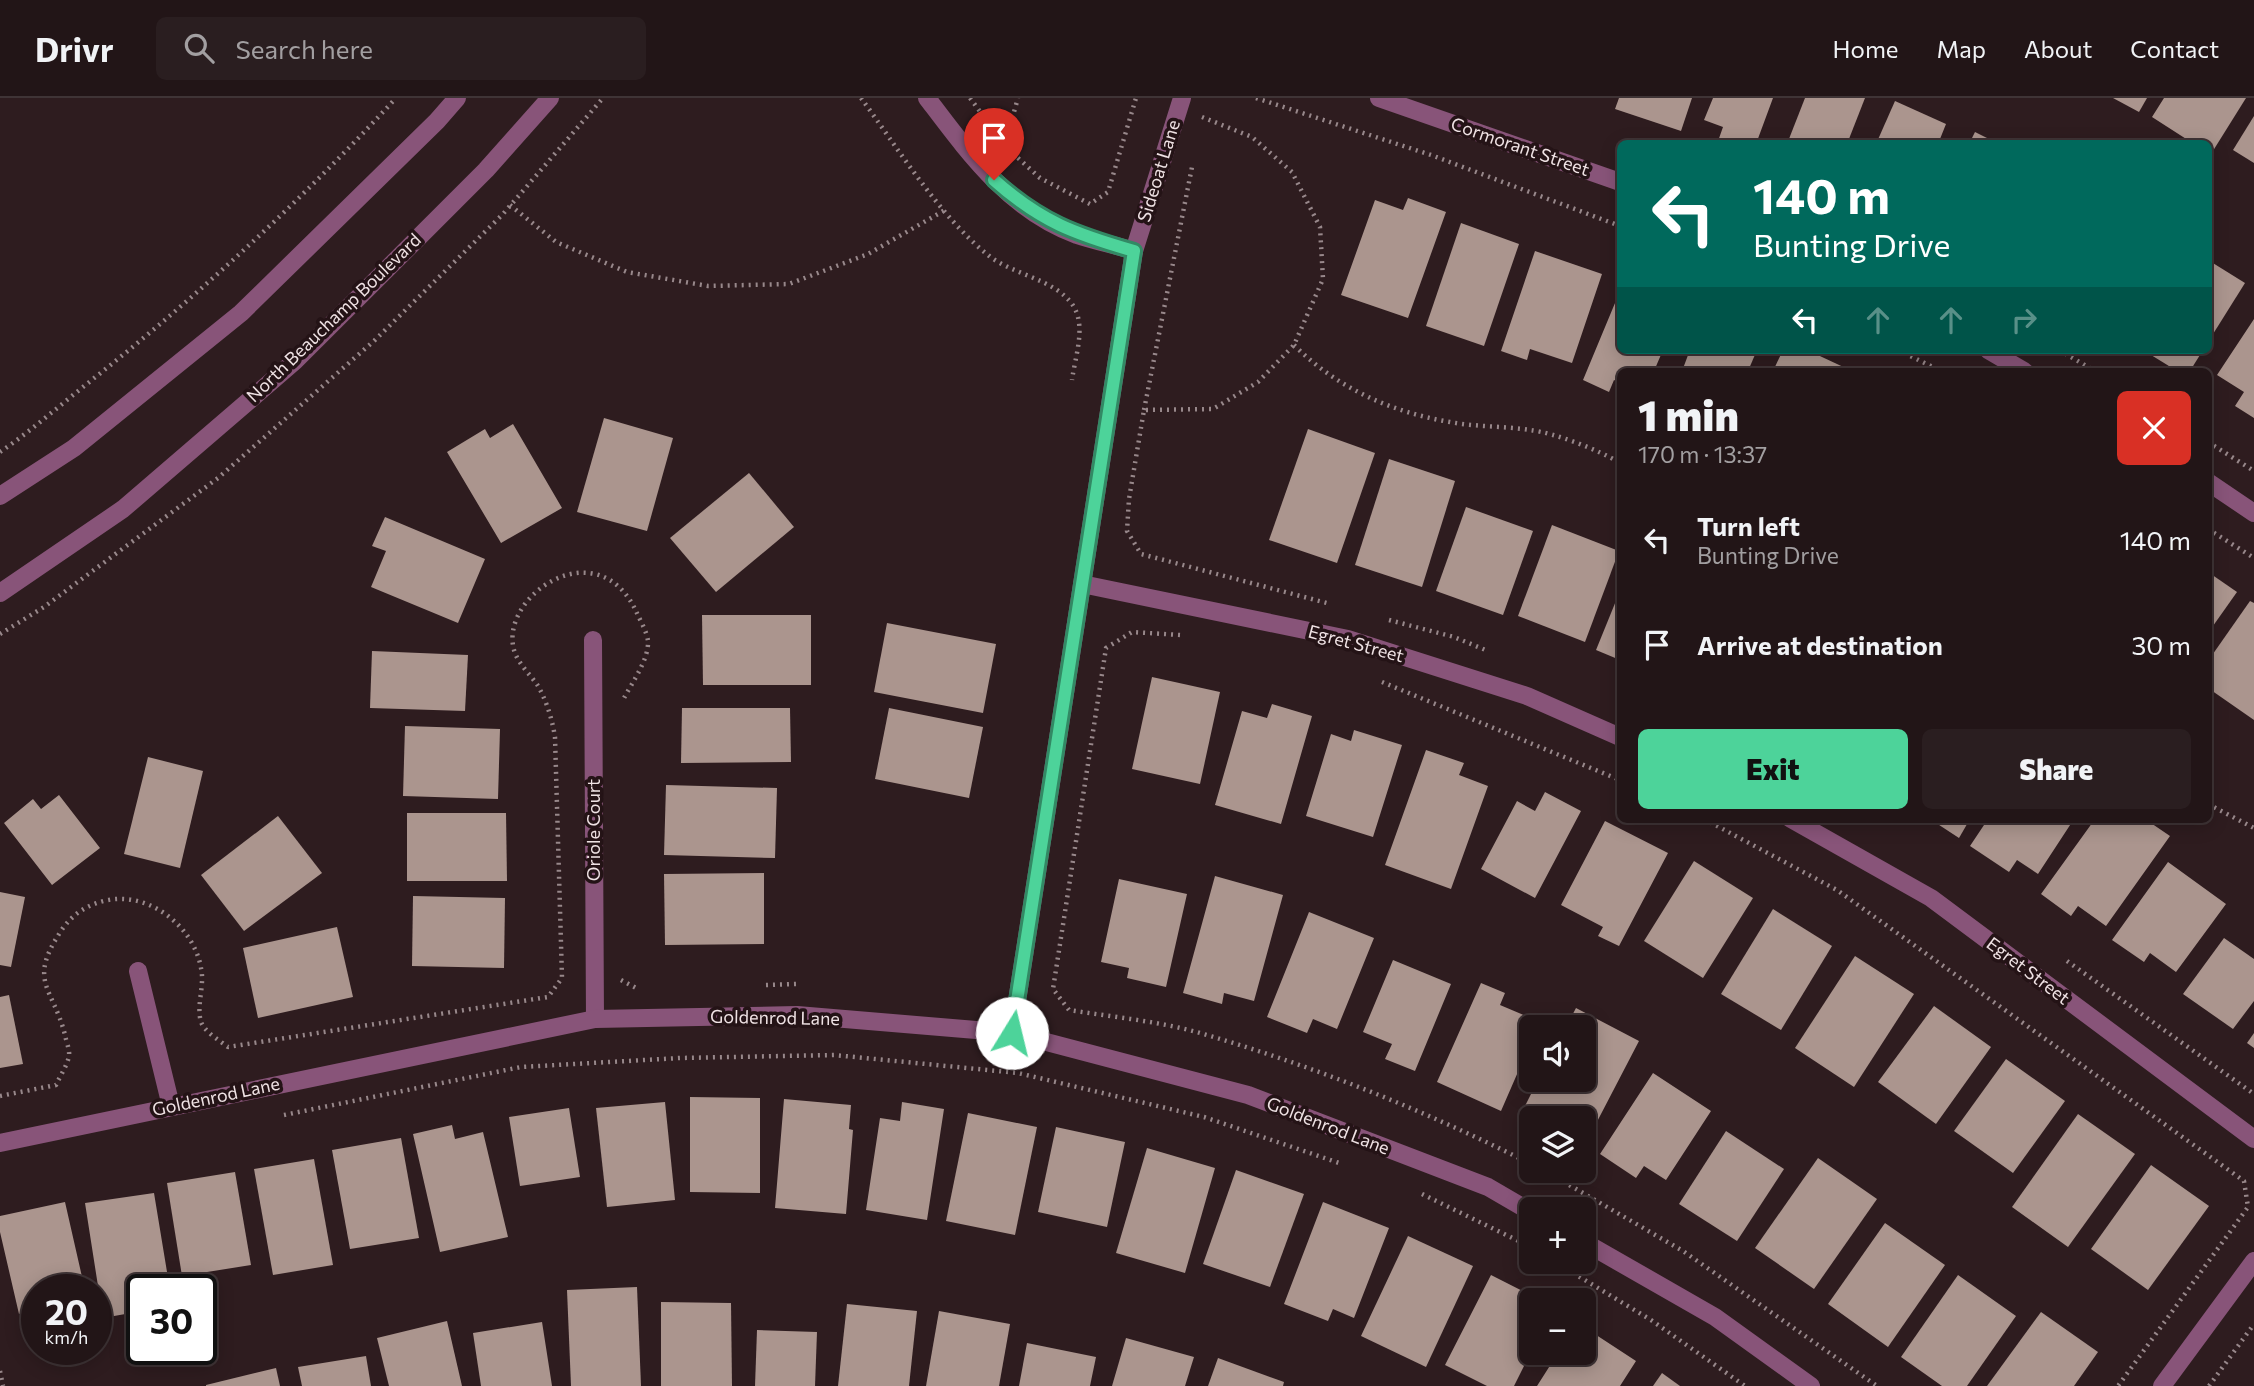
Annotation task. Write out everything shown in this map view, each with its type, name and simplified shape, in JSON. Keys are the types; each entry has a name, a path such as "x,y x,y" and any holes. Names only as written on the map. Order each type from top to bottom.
{"street":[{"path":"0,496 74,448 241,313 437,121 457,98"},
{"name":"North Beauchamp Boulevard","path":"0,593 122,509 295,361 486,170 550,98"},
{"path":"926,98 979,166 1024,207 1075,234 1134,251"},
{"name":"Sideoat Lane","path":"1012,1033 1134,251 1182,98"},
{"name":"Cormorant Street","path":"1379,98 1617,181"},
{"path":"1995,354 2019,368"},
{"path":"2212,485 2254,513"},
{"name":"Egret Street","path":"1082,584 1348,639 1527,696 1617,736"},
{"name":"Oriole Court","path":"593,640 595,1019"},
{"name":"Egret Street","path":"1798,823 1931,898 2254,1139"},
{"path":"138,971 171,1106"},
{"name":"Goldenrod Lane","path":"0,1143 595,1019 797,1014 1012,1033 1248,1095 1488,1187 1519,1205"},
{"path":"1596,1249 1715,1317 1811,1386"},
{"path":"2162,1386 2254,1261"}],"path":[{"path":"0,452 133,347 242,252 342,156 396,98"},
{"path":"860,98 945,210 989,256 1050,287 1073,305 1081,323 1072,380"},
{"path":"970,98 995,132 1040,178 1090,204 1108,192 1136,98"},
{"path":"995,132 1014,112 1018,98"},
{"path":"1256,98 1431,155 1617,225"},
{"path":"1199,130 1204,107"},
{"path":"1144,410 1213,409 1258,382 1294,345 1323,279 1320,227 1292,172 1252,137 1202,117"},
{"path":"1194,157 1144,410 1129,499 1127,531 1141,554 1337,606"},
{"path":"510,205 556,242 627,272 708,286 789,284 867,254 945,210"},
{"path":"1294,345 1314,365 1377,403 1450,423 1533,430 1617,461"},
{"path":"1906,354 1935,368"},
{"path":"2066,354 2090,368"},
{"path":"2212,445 2254,471"},
{"path":"2212,532 2254,558"},
{"path":"0,1096 56,1085 69,1054 64,1030 47,992 42,969 50,947 66,923 90,903 121,897 153,905 180,926 195,946 202,970 199,1010 202,1025 228,1047 548,997 562,978 555,737 546,702 514,650 514,641 520,611 532,596 570,572 595,572 616,583 630,599 648,642 639,669 618,710"},
{"path":"1376,616 1454,637 1493,653"},
{"path":"1192,636 1132,632 1106,648 1053,989 1069,1010 1211,1037 1335,1080 1457,1127 1519,1158"},
{"path":"1373,678 1617,779"},
{"path":"2212,806 2254,828"},
{"path":"1712,823 1838,890 2244,1181 2248,1207 2118,1386"},
{"path":"2056,953 2254,1094"},
{"path":"612,975 635,989 649,988"},
{"path":"756,985 796,984"},
{"path":"277,1116 521,1067 680,1058 834,1055 1018,1073 1204,1117 1347,1166"},
{"path":"1566,1183 1683,1251 1877,1386"},
{"path":"1411,1189 1519,1241"},
{"path":"1575,1274 1651,1320 1745,1386"},
{"path":"2209,1386 2254,1324"},
{"path":"0,1371 3,1386"}],"building":[{"path":"1619,98 1692,98 1681,131 1615,109"},
{"path":"1713,98 1773,98 1757,140 1718,140 1723,127 1704,120"},
{"path":"1805,98 1865,98 1849,140 1789,140"},
{"path":"2113,98 2147,98 2139,112"},
{"path":"2164,98 2246,98 2212,152 2212,140 2188,140 2152,117"},
{"path":"1895,101 1946,124 1940,140 1878,140"},
{"path":"2254,116 2254,163 2233,150"},
{"path":"1975,132 1991,140 1971,140"},
{"path":"1408,198 1446,212 1408,318 1341,295 1375,200 1403,210"},
{"path":"1461,223 1519,244 1484,346 1426,326"},
{"path":"1535,251 1602,274 1572,363 1530,349 1527,360 1501,351"},
{"path":"2212,262 2245,283 2212,336"},
{"path":"1617,298 1617,354 1661,354 1655,368 1617,368 1617,382 1614,380 1609,392 1583,380"},
{"path":"2254,319 2254,418 2235,406 2244,392 2217,375"},
{"path":"1688,354 1755,354 1749,368 1683,368"},
{"path":"1781,354 1816,354 1846,368 1774,368"},
{"path":"2149,354 2201,354 2192,368 2172,368"},
{"path":"604,418 673,438 647,531 577,512"},
{"path":"513,424 562,508 501,543 447,452 485,429 490,438"},
{"path":"1308,429 1375,453 1337,563 1269,540"},
{"path":"1389,459 1455,481 1422,587 1355,565"},
{"path":"749,473 794,527 716,592 670,538"},
{"path":"1466,507 1533,531 1503,615 1436,591"},
{"path":"385,517 485,559 458,623 371,587 386,551 372,546"},
{"path":"1552,525 1617,550 1585,642 1518,616"},
{"path":"2212,575 2237,592 2212,627"},
{"path":"1617,598 1617,659 1596,650"},
{"path":"2250,601 2254,603 2254,720 2212,691 2212,655"},
{"path":"702,615 811,615 811,685 703,685"},
{"path":"887,623 996,644 983,713 874,692"},
{"path":"372,651 468,655 465,711 370,708"},
{"path":"1152,677 1220,692 1200,784 1132,769"},
{"path":"1272,704 1312,716 1281,824 1215,805 1242,711 1267,718"},
{"path":"682,708 790,708 791,762 681,763"},
{"path":"889,708 983,727 969,798 875,779"},
{"path":"405,726 500,729 498,799 403,796"},
{"path":"1354,730 1402,745 1373,837 1306,816 1331,734 1351,741"},
{"path":"1426,750 1464,763 1459,775 1488,786 1451,889 1385,865"},
{"path":"148,757 203,771 180,868 124,854"},
{"path":"666,785 777,788 775,858 664,855"},
{"path":"1545,792 1581,811 1535,898 1481,869 1517,801 1535,811"},
{"path":"59,795 100,848 52,885 4,823 33,799 41,809"},
{"path":"407,813 506,813 507,881 407,881"},
{"path":"278,816 322,873 244,931 201,875"},
{"path":"1605,821 1668,853 1619,946 1598,936 1603,927 1561,905"},
{"path":"1936,823 1968,823 1959,838"},
{"path":"1985,823 2071,823 2038,874 2017,860 2009,872 1970,846"},
{"path":"2092,823 2151,823 2170,836 2106,926 2078,906 2071,916 2041,894"},
{"path":"1694,861 1753,898 1703,978 1644,941"},
{"path":"2168,862 2226,904 2176,972 2150,953 2144,962 2112,940"},
{"path":"764,873 764,944 665,945 664,874"},
{"path":"1215,876 1283,895 1254,1001 1224,993 1222,1004 1183,993"},
{"path":"1119,879 1187,894 1166,987 1127,978 1129,968 1101,962"},
{"path":"0,892 25,897 11,967 0,965"},
{"path":"413,896 505,898 504,968 412,966"},
{"path":"1773,909 1832,946 1781,1030 1721,994"},
{"path":"1309,912 1374,938 1337,1029 1313,1019 1307,1033 1267,1017"},
{"path":"337,927 353,997 258,1018 243,948"},
{"path":"2224,938 2254,959 2254,1001 2233,1029 2183,994"},
{"path":"1855,956 1914,994 1854,1087 1795,1048"},
{"path":"1393,960 1451,984 1415,1071 1385,1059 1392,1044 1363,1032"},
{"path":"1481,983 1505,993 1500,1005 1524,1015 1519,1015 1519,1070 1501,1111 1437,1082"},
{"path":"9,995 23,1064 0,1068 0,997"},
{"path":"1934,1006 1991,1047 1936,1124 1878,1082"},
{"path":"1576,1008 1589,1015 1572,1015"},
{"path":"1596,1018 1639,1041 1596,1124 1596,1106 1525,1106 1532,1092 1596,1092"},
{"path":"2254,1033 2254,1048 2247,1043"},
{"path":"2006,1059 2065,1101 2013,1173 1954,1131"},
{"path":"1653,1073 1711,1111 1666,1180 1644,1166 1636,1178 1600,1154"},
{"path":"690,1097 760,1098 760,1193 690,1192"},
{"path":"784,1099 851,1105 849,1129 853,1130 846,1214 775,1208"},
{"path":"665,1102 675,1200 607,1207 596,1108"},
{"path":"902,1102 944,1109 927,1220 866,1210 880,1118 900,1121"},
{"path":"569,1108 580,1177 520,1186 509,1117"},
{"path":"968,1113 1037,1127 1015,1235 946,1221"},
{"path":"2078,1114 2135,1154 2068,1247 2012,1207"},
{"path":"452,1125 455,1139 483,1132 508,1237 440,1252 413,1134"},
{"path":"1056,1127 1125,1142 1107,1227 1038,1212"},
{"path":"1726,1131 1784,1169 1737,1241 1679,1204"},
{"path":"401,1138 419,1238 350,1249 332,1150"},
{"path":"1147,1148 1215,1168 1185,1273 1116,1253"},
{"path":"1818,1158 1877,1199 1814,1289 1755,1248"},
{"path":"314,1159 333,1265 273,1275 254,1169"},
{"path":"2151,1165 2209,1206 2148,1290 2091,1249"},
{"path":"1236,1170 1304,1194 1270,1287 1203,1264"},
{"path":"235,1172 251,1265 182,1274 167,1183"},
{"path":"154,1193 167,1274 126,1274 126,1314 112,1316 112,1274 96,1274 85,1203"},
{"path":"65,1202 81,1274 21,1274 19,1314 0,1232 0,1216"},
{"path":"1323,1202 1389,1228 1354,1318 1333,1309 1328,1321 1284,1304"},
{"path":"1885,1223 1945,1265 1888,1347 1828,1304"},
{"path":"1408,1236 1473,1266 1426,1367 1361,1336"},
{"path":"1491,1275 1519,1289 1519,1365 1524,1365 1514,1386 1487,1386 1445,1365"},
{"path":"1958,1275 2016,1316 1967,1386 1942,1386 1901,1357"},
{"path":"637,1287 641,1386 571,1386 567,1290"},
{"path":"661,1302 731,1303 732,1386 661,1386"},
{"path":"847,1304 917,1311 909,1386 838,1386"},
{"path":"939,1311 1010,1324 999,1386 926,1386"},
{"path":"2041,1312 2098,1352 2074,1386 1987,1386"},
{"path":"447,1321 462,1386 389,1386 377,1338"},
{"path":"542,1322 552,1386 481,1386 473,1333"},
{"path":"757,1330 817,1332 815,1386 755,1386"},
{"path":"1596,1335 1636,1361 1620,1386 1537,1386 1550,1365 1596,1365"},
{"path":"1126,1338 1194,1357 1185,1386 1112,1386"},
{"path":"1027,1343 1096,1357 1090,1386 1019,1386"},
{"path":"366,1356 371,1386 302,1386 298,1367"},
{"path":"1218,1358 1284,1382 1283,1386 1208,1386"},
{"path":"276,1368 280,1386 206,1386 206,1385"},
{"path":"1662,1373 1680,1386 1653,1386"}],"route":[{"path":"994,180 1024,207 1075,234 1134,251 1012,1033"}]}
